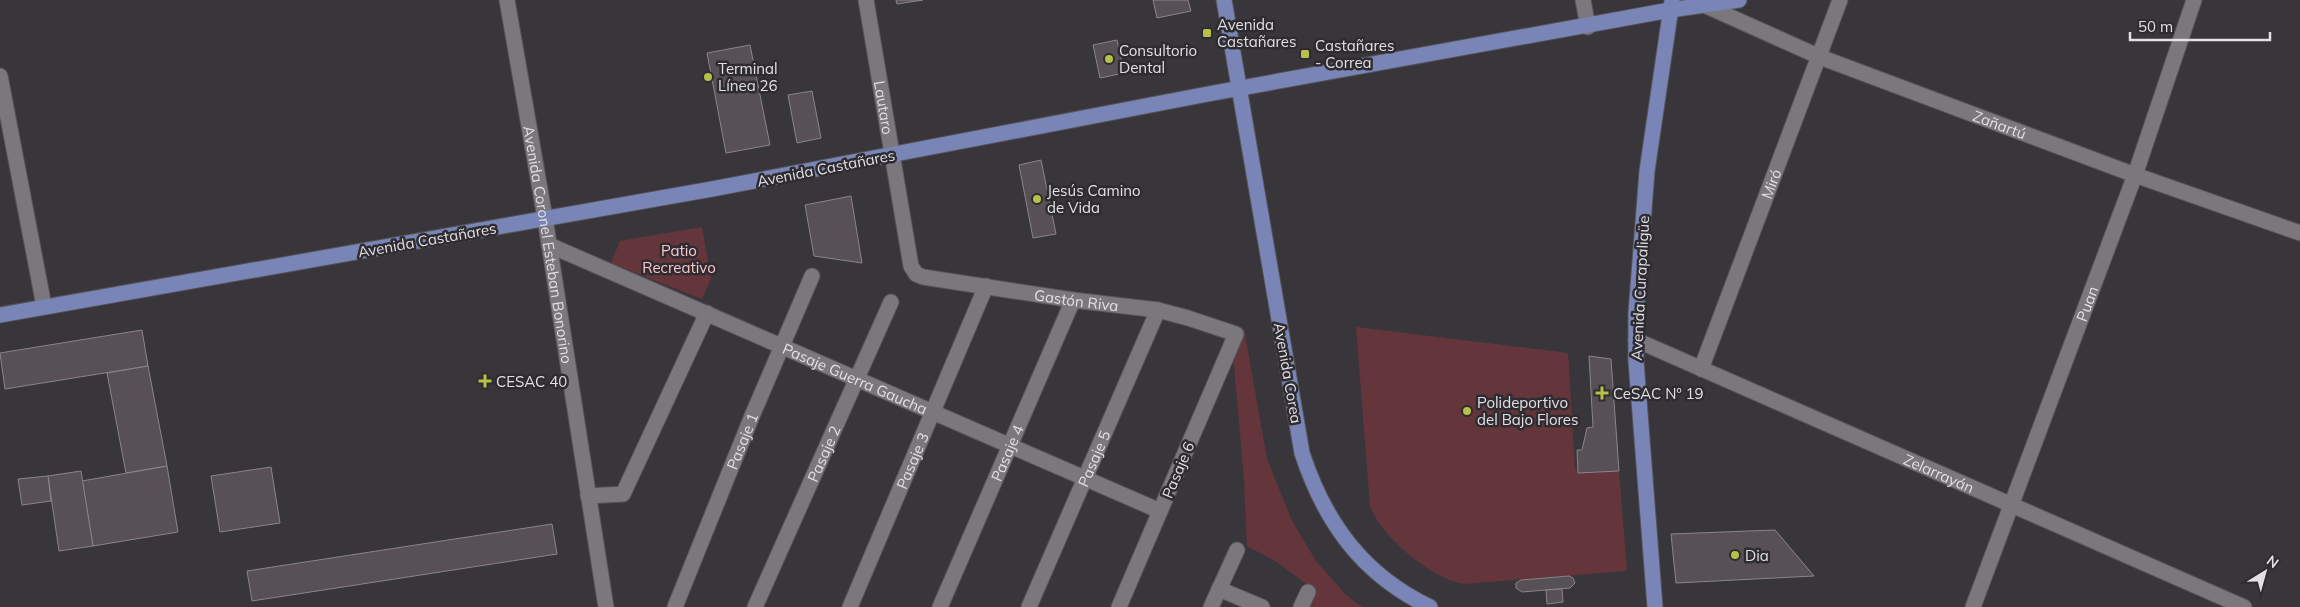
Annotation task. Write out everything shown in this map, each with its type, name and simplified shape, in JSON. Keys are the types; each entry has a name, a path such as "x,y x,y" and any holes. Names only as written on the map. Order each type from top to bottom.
{"main road":[{"name":"Avenida Corea","path":"1224,0 1302,453 1311,481 1340,534 1357,555 1391,584 1430,607"},
{"name":"Avenida Castañares","path":"0,315 893,155 1240,88 1588,27 1671,5 1704,5 1739,0"},
{"name":"Avenida Curapaligüe","path":"1655,607 1636,340 1647,171 1671,5"}],"street":[{"name":"Avenida Coronel Esteban Bonorino","path":"507,0 546,218 606,607"},
{"name":"Lautaro","path":"866,0 911,266 916,274"},
{"path":"1583,0 1588,27"},
{"name":"Miró","path":"1701,369 1840,0"},
{"name":"Puan","path":"1973,607 2135,175 2194,0"},
{"name":"Zañartú","path":"1704,5 1820,57 2135,175 2300,233"},
{"path":"0,76 44,306"},
{"name":"Pasaje Guerra Gaucha","path":"549,245 1160,511"},
{"name":"Gastón Riva","path":"916,274 923,277 1073,300 1158,310 1236,334"},
{"name":"Pasaje 1","path":"674,607 812,276"},
{"name":"Pasaje 3","path":"850,607 986,286"},
{"name":"Pasaje 4","path":"940,607 1073,300"},
{"name":"Pasaje 2","path":"755,607 891,302"},
{"name":"Pasaje 5","path":"1029,607 1158,310"},
{"path":"588,496 623,494 707,313"},
{"name":"Pasaje 6","path":"1120,607 1236,334"},
{"name":"Zelarrayán","path":"1636,340 2244,607"},
{"path":"1211,607 1237,550"},
{"path":"1219,589 1262,607"},
{"path":"1301,607 1308,592"}],"green space":[{"name":"Patio Recreativo","path":"702,227 711,278 702,299 611,263 620,241"},
{"name":"Polideportivo del Bajo Flores","path":"1356,327 1568,353 1575,468 1578,473 1619,471 1627,571 1463,584 1437,574 1422,565 1396,543 1376,518 1370,506"},
{"path":"1244,329 1267,459 1292,521 1316,561 1346,595 1362,607 1306,607 1313,589 1277,562 1247,546 1244,480 1234,365 1229,361 1235,336"}],"building":[{"path":"896,0 923,0 897,4"},
{"path":"1153,0 1188,0 1191,11 1157,18"},
{"name":"Consultorio Dental","path":"1117,40 1124,73 1100,78 1093,45"},
{"path":"750,45 770,145 726,153 707,53"},
{"path":"812,91 821,138 797,143 788,95"},
{"name":"Jesús Camino de Vida","path":"1041,160 1056,234 1033,238 1019,165"},
{"path":"851,196 862,263 814,256 805,205"},
{"path":"142,330 148,366 5,389 0,353"},
{"name":"CeSAC Nº 19","path":"1589,356 1611,359 1619,471 1578,473 1577,450 1582,450 1587,428 1593,427"},
{"path":"148,366 167,466 126,473 107,373"},
{"path":"167,466 178,532 93,546 82,481"},
{"path":"271,467 280,523 220,532 211,476"},
{"path":"81,471 93,546 59,551 48,476"},
{"path":"48,476 51,501 22,505 18,479"},
{"path":"552,524 557,554 252,601 247,571"},
{"name":"Dia","path":"1775,530 1814,576 1676,583 1671,534"},
{"path":"1569,576 1573,578 1575,583 1570,588 1522,592 1516,588 1516,583 1521,580"},
{"path":"1562,589 1563,602 1547,604 1546,590"}],"place":[{"name":"Avenida Castañares","path":"1207,33"},
{"name":"Castañares - Correa","path":"1305,54"},
{"name":"Consultorio Dental","path":"1109,59"},
{"name":"Terminal Línea 26","path":"708,77"},
{"name":"Jesús Camino de Vida","path":"1037,199"},
{"name":"CESAC 40","path":"485,381"},
{"name":"CeSAC Nº 19","path":"1602,393"},
{"name":"Polideportivo del Bajo Flores","path":"1467,411"},
{"name":"Dia","path":"1735,555"}]}
